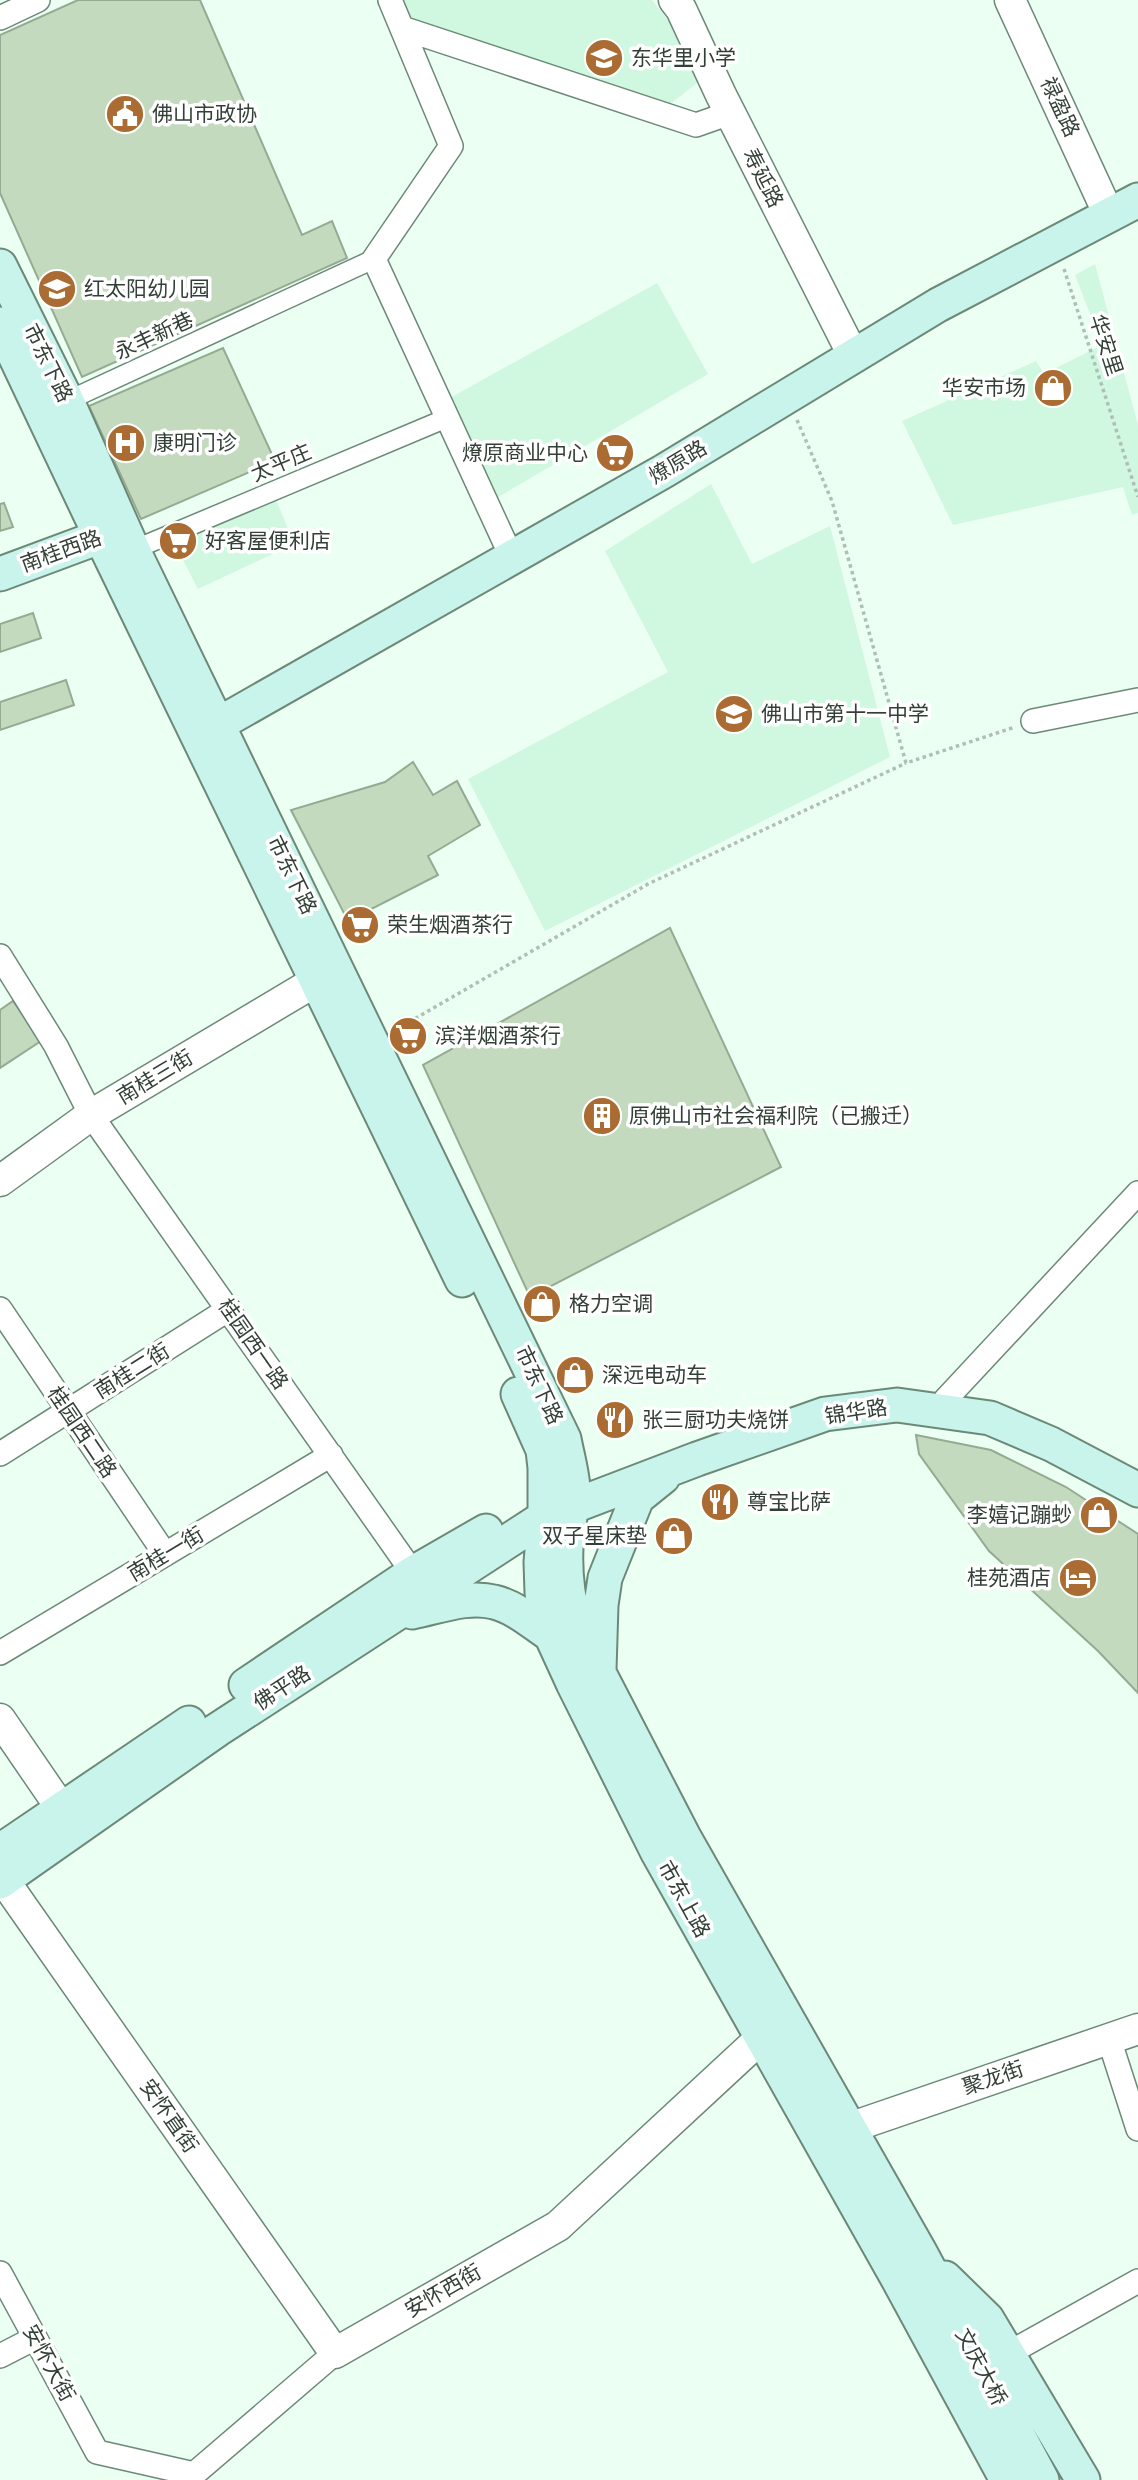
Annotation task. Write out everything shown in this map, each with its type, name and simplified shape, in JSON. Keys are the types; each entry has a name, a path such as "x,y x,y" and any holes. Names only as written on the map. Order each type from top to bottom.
{"main road":[{"name":"燎原路","path":"208,730 512,558 938,305 1124,207"},
{"name":"市东下路","path":"0,266 67,401 119,538 208,730 316,981 533,1425 543,1450 545,1468 559,1502"},
{"name":"市东下路","path":"0,324 119,538"},
{"name":"南桂西路","path":"0,574 119,538"},
{"name":"市东下路","path":"208,730 555,1417 564,1439 559,1502"},
{"name":"锦华路","path":"559,1502 605,1478 746,1424 819,1401 886,1393 999,1407 1138,1471"},
{"name":"锦华路","path":"559,1502 674,1467 825,1414 897,1405 990,1418 1051,1444 1138,1490"},
{"path":"599,1673 601,1605 605,1578 637,1498 674,1467"},
{"name":"佛平路","path":"1,1871 61,1808 413,1573 559,1502"},
{"name":"佛平路","path":"1,1871 393,1616 559,1502"},
{"name":"市东上路","path":"559,1502 541,1562 542,1593 551,1635 658,1853 898,2279"},
{"name":"市东上路","path":"559,1502 572,1618 586,1654 599,1673 685,1839 920,2254"},
{"path":"393,1616 473,1600 494,1602 515,1611 551,1635"},
{"path":"920,2254 987,2319 1083,2480"},
{"name":"文庆大桥","path":"920,2254 1042,2480"},
{"path":"898,2279 914,2354 984,2480"},
{"name":"文庆大桥","path":"898,2279 1006,2480"}],"street":[{"path":"0,18 38,0"},
{"path":"390,0 451,146 374,259 512,558"},
{"name":"禄盈路","path":"1010,0 1124,207"},
{"name":"寿延路","path":"684,3 730,113 853,355"},
{"path":"402,28 696,125 730,113"},
{"name":"永丰新巷","path":"67,401 374,259"},
{"name":"太平庄","path":"119,538 447,418"},
{"path":"1033,721 1138,700"},
{"name":"桂园西一路","path":"0,956 56,1046 91,1115 413,1573"},
{"name":"南桂三街","path":"0,1181 91,1115 316,981"},
{"path":"945,1400 1134,1206"},
{"name":"桂园西二路","path":"0,1309 165,1554"},
{"name":"南桂二街","path":"0,1454 229,1310"},
{"name":"南桂一街","path":"0,1653 331,1455"},
{"path":"0,1720 61,1808"},
{"name":"安怀直街","path":"1,1871 335,2353"},
{"name":"聚龙街","path":"849,2128 1138,2029"},
{"name":"安怀西街","path":"97,2452 194,2474 335,2353 558,2226 762,2037"},
{"path":"1109,2039 1138,2129"},
{"name":"安怀大街","path":"0,2273 97,2452"},
{"path":"1009,2353 1138,2281"},
{"path":"0,2356 35,2338"}],"path":[{"name":"华安里","path":"1056,243 1138,497"},
{"path":"788,396 832,501 906,763"},
{"path":"397,1029 648,884 906,763 1033,721"}],"shaded area":[{"name":"东华里小学","path":"402,0 652,0 677,32 697,83 669,105 412,22"},
{"name":"华安市场","path":"1095,264 1138,425 1138,513 1132,515 1123,487 953,525 902,421 1036,361 1044,374 1102,345 1075,275"},
{"name":"燎原商业中心","path":"657,283 708,374 495,499 448,399"},
{"name":"佛山市第十一中学","path":"711,484 752,564 830,526 890,757 545,931 468,779 668,672 605,551"},
{"path":"275,497 294,544 198,589 173,541"}],"building":[{"name":"佛山市政协","path":"78,0 200,0 302,235 332,221 347,258 82,377 0,193 0,35"},
{"path":"223,348 275,461 141,519 89,406"},
{"path":"4,503 13,527 0,531 0,504"},
{"path":"33,613 41,638 0,652 0,624"},
{"path":"66,680 74,705 0,730 0,702"},
{"path":"413,762 433,795 457,781 480,825 428,856 438,875 348,921 291,810 385,782"},
{"name":"原佛山市社会福利院（已搬迁）","path":"670,928 781,1167 530,1297 423,1065"},
{"path":"13,1001 41,1041 0,1068 0,1010"},
{"name":"桂苑酒店","path":"916,1435 991,1450 1066,1487 1138,1534 1138,1693 1098,1651 989,1551 919,1454"}],"place":[{"name":"东华里小学","path":"604,58"},
{"name":"佛山市政协","path":"125,114"},
{"name":"红太阳幼儿园","path":"57,289"},
{"name":"华安市场","path":"1053,388"},
{"name":"康明门诊","path":"126,443"},
{"name":"燎原商业中心","path":"615,453"},
{"name":"好客屋便利店","path":"178,541"},
{"name":"佛山市第十一中学","path":"734,714"},
{"name":"荣生烟酒茶行","path":"360,925"},
{"name":"滨洋烟酒茶行","path":"408,1036"},
{"name":"原佛山市社会福利院（已搬迁）","path":"602,1116"},
{"name":"格力空调","path":"542,1304"},
{"name":"深远电动车","path":"575,1375"},
{"name":"张三厨功夫烧饼","path":"615,1420"},
{"name":"尊宝比萨","path":"720,1502"},
{"name":"李嬉记蹦䖢","path":"1099,1515"},
{"name":"双子星床垫","path":"674,1536"},
{"name":"桂苑酒店","path":"1078,1578"}]}
